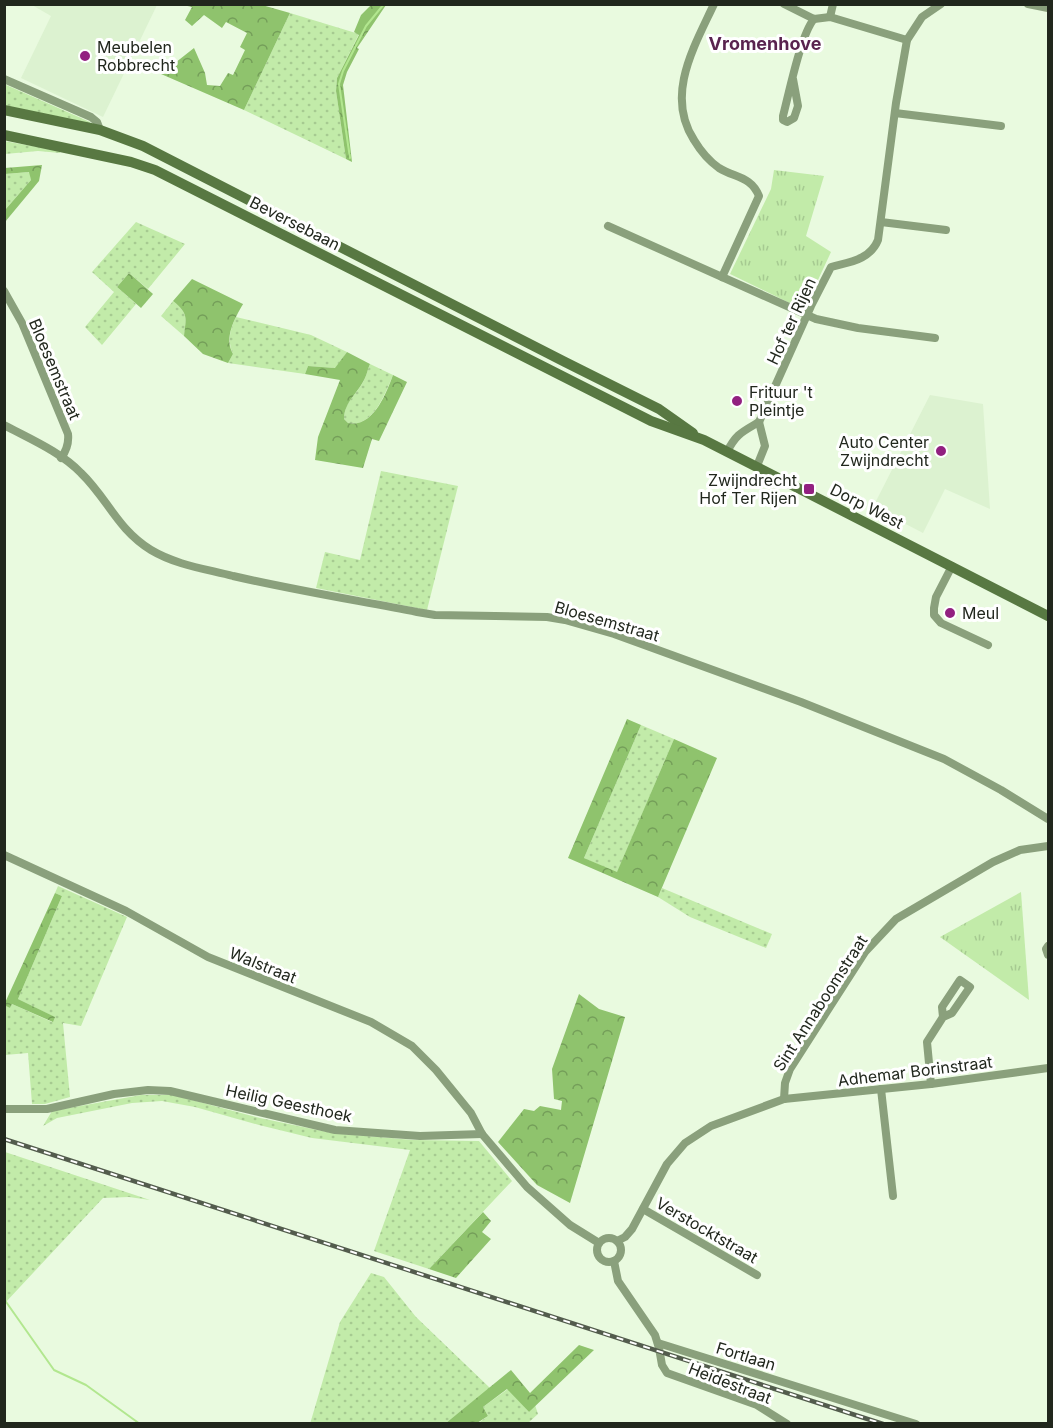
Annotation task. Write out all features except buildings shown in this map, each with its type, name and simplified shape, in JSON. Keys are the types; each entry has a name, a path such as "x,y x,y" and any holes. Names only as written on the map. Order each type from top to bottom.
{"main road":[{"name":"Beversebaan","path":"4,110 100,130 142,146 565,362"},
{"name":"Beversebaan","path":"4,135 120,159 155,170 558,374"},
{"name":"Dorp West","path":"565,362 659,409 704,440"},
{"name":"Dorp West","path":"558,374 651,421 704,440 757,466 1048,616"}],"street":[{"path":"714,4 683,76 680,103 683,119 700,150 719,167 752,183 759,196 722,277"},
{"path":"784,4 814,19 830,17 907,40"},
{"path":"830,17 833,4"},
{"name":"Hof ter Rijen","path":"759,422 831,267 859,259 876,247 907,40 922,17 941,4"},
{"path":"1028,4 1048,8"},
{"path":"793,78 798,106 794,118 787,122 783,120 783,116 793,78 806,32 814,19"},
{"name":"Beversebaan","path":"4,79 91,117 97,122 100,130"},
{"path":"895,114 1001,126"},
{"path":"881,222 946,230"},
{"path":"608,226 816,319 858,328 935,338"},
{"name":"Bloesemstraat","path":"4,291 22,323 68,434 69,441 62,458"},
{"path":"728,452 735,437 759,422 765,446 757,466"},
{"name":"Bloesemstraat","path":"4,425 62,458 79,471 119,523 149,549 167,558 279,586 417,612 435,615 547,617 614,634 801,702 944,759 1048,819"},
{"path":"952,566 936,597 934,615 941,623 988,645"},
{"name":"Sint Annaboomstraat","path":"784,1099 784,1083 789,1069 865,952 896,919 993,862 1020,850 1048,846"},
{"name":"Walstraat","path":"4,855 126,911 208,957 371,1022 391,1033 412,1046 436,1070 471,1113 482,1134"},
{"path":"1048,946 1046,949 1048,955"},
{"path":"931,1084 927,1041 943,1017 952,1013 970,987 960,980 942,1007 943,1017"},
{"name":"Adhemar Borinstraat","path":"784,1099 931,1084 1048,1068"},
{"path":"881,1089 893,1196"},
{"name":"Heilig Geesthoek","path":"4,1109 47,1109 114,1094 170,1090 335,1130 420,1136 482,1134"},
{"path":"617,1241 621,1250 618,1258 607,1262 601,1259 597,1250 599,1243 606,1238 617,1241 625,1237 632,1229 667,1164 685,1143 711,1126 784,1099"},
{"path":"482,1134 527,1187 545,1204 570,1225 599,1243"},
{"name":"Verstocktstraat","path":"643,1209 757,1275"},
{"path":"614,1261 618,1281 658,1342"},
{"name":"Heidestraat","path":"658,1342 663,1369 667,1373 757,1406 786,1424"},
{"name":"Fortlaan","path":"658,1342 916,1424"}],"shaded area":[{"path":"32,5 157,5 103,117 21,78 51,16"},
{"path":"930,395 983,404 990,509 945,489 923,533 873,507"}],"green space":[{"path":"183,5 262,5 290,13 244,110 161,74 194,48 205,73 207,85 220,86 228,73 233,75 245,50 240,47 247,33 226,22 222,28 204,15 192,26 185,20 192,7"},
{"path":"371,5 386,5 357,48 359,49 343,85 352,162 346,159 336,91 337,78 359,35 354,32 361,15"},
{"path":"290,13 359,34 337,78 336,91 346,159 244,110"},
{"path":"4,84 90,122 90,125 5,108"},
{"path":"4,141 60,151 60,153 38,151 5,154"},
{"path":"42,165 39,181 5,222 5,210 31,180 29,172 5,174 5,168"},
{"path":"774,170 824,176 806,236 831,252 804,310 730,274 771,189"},
{"path":"30,172 31,180 5,210 5,174"},
{"path":"136,222 185,244 148,289 129,273 117,287 136,304 102,345 85,327 114,292 92,272"},
{"path":"129,273 153,294 141,308 117,287"},
{"path":"192,279 243,304 231,329 230,348 233,354 228,363 203,354 184,336 184,313 173,301"},
{"path":"173,301 184,313 184,336 161,316"},
{"path":"236,317 311,335 347,352 336,368 308,366 305,374 228,363 233,354 230,335"},
{"path":"347,352 370,364 366,376 346,407 344,419 348,423 357,423 371,415 387,391 393,375 407,382 379,441 372,439 363,468 315,460 318,437 340,380 305,374 308,366 335,368"},
{"path":"370,364 393,375 382,400 371,415 357,423 348,423 344,419 346,407 366,376"},
{"path":"381,471 458,486 427,610 316,588 325,552 360,560"},
{"path":"627,719 641,725 584,858 617,872 674,739 717,758 658,897 568,858"},
{"path":"641,725 674,739 617,873 584,858"},
{"path":"58,886 127,917 81,1026 63,1023 70,1097 45,1104 32,1104 28,1053 5,1055 5,1005 10,1008 12,1004 52,1022 54,1017 18,999 62,896 55,893"},
{"path":"662,888 772,934 766,948 690,917 658,897"},
{"path":"1021,892 1029,1000 940,937"},
{"path":"55,893 62,896 18,999 55,1017 53,1022 12,1004 10,1008 4,1005"},
{"path":"579,994 599,1009 625,1017 570,1203 537,1185 498,1142 524,1109 534,1111 540,1106 561,1110 562,1101 554,1099 552,1069"},
{"path":"141,1095 173,1095 260,1118 332,1133 413,1140 479,1141 512,1181 429,1269 374,1251 410,1150 312,1138 195,1107 162,1101 132,1103 57,1118 43,1126 52,1111"},
{"path":"5,1152 150,1200 129,1197 103,1198 5,1303"},
{"path":"483,1212 491,1221 482,1232 491,1239 456,1278 429,1269"},
{"path":"371,1273 384,1277 416,1317 490,1388 446,1423 310,1424 340,1322"},
{"path":"579,1345 594,1350 529,1412 507,1389 483,1407 488,1416 477,1423 446,1423 511,1370 530,1393"},
{"path":"508,1389 529,1412 535,1405 538,1414 528,1423 477,1424 488,1416 483,1407"}],"waterway":[{"path":"350,158 339,84 343,71 366,26 384,4"},
{"path":"4,1299 54,1370 86,1385 140,1424"}],"railway":[{"path":"4,1139 883,1424"}],"place":[{"name":"Meubelen Robbrecht","path":"85,56"},
{"name":"Frituur 't Pleintje","path":"737,401"},
{"name":"Auto Center Zwijndrecht","path":"941,451"},
{"name":"Zwijndrecht Hof Ter Rijen","path":"809,489"},
{"name":"Meul","path":"950,613"}],"district":[{"name":"Vromenhove","path":"765,43"}]}
